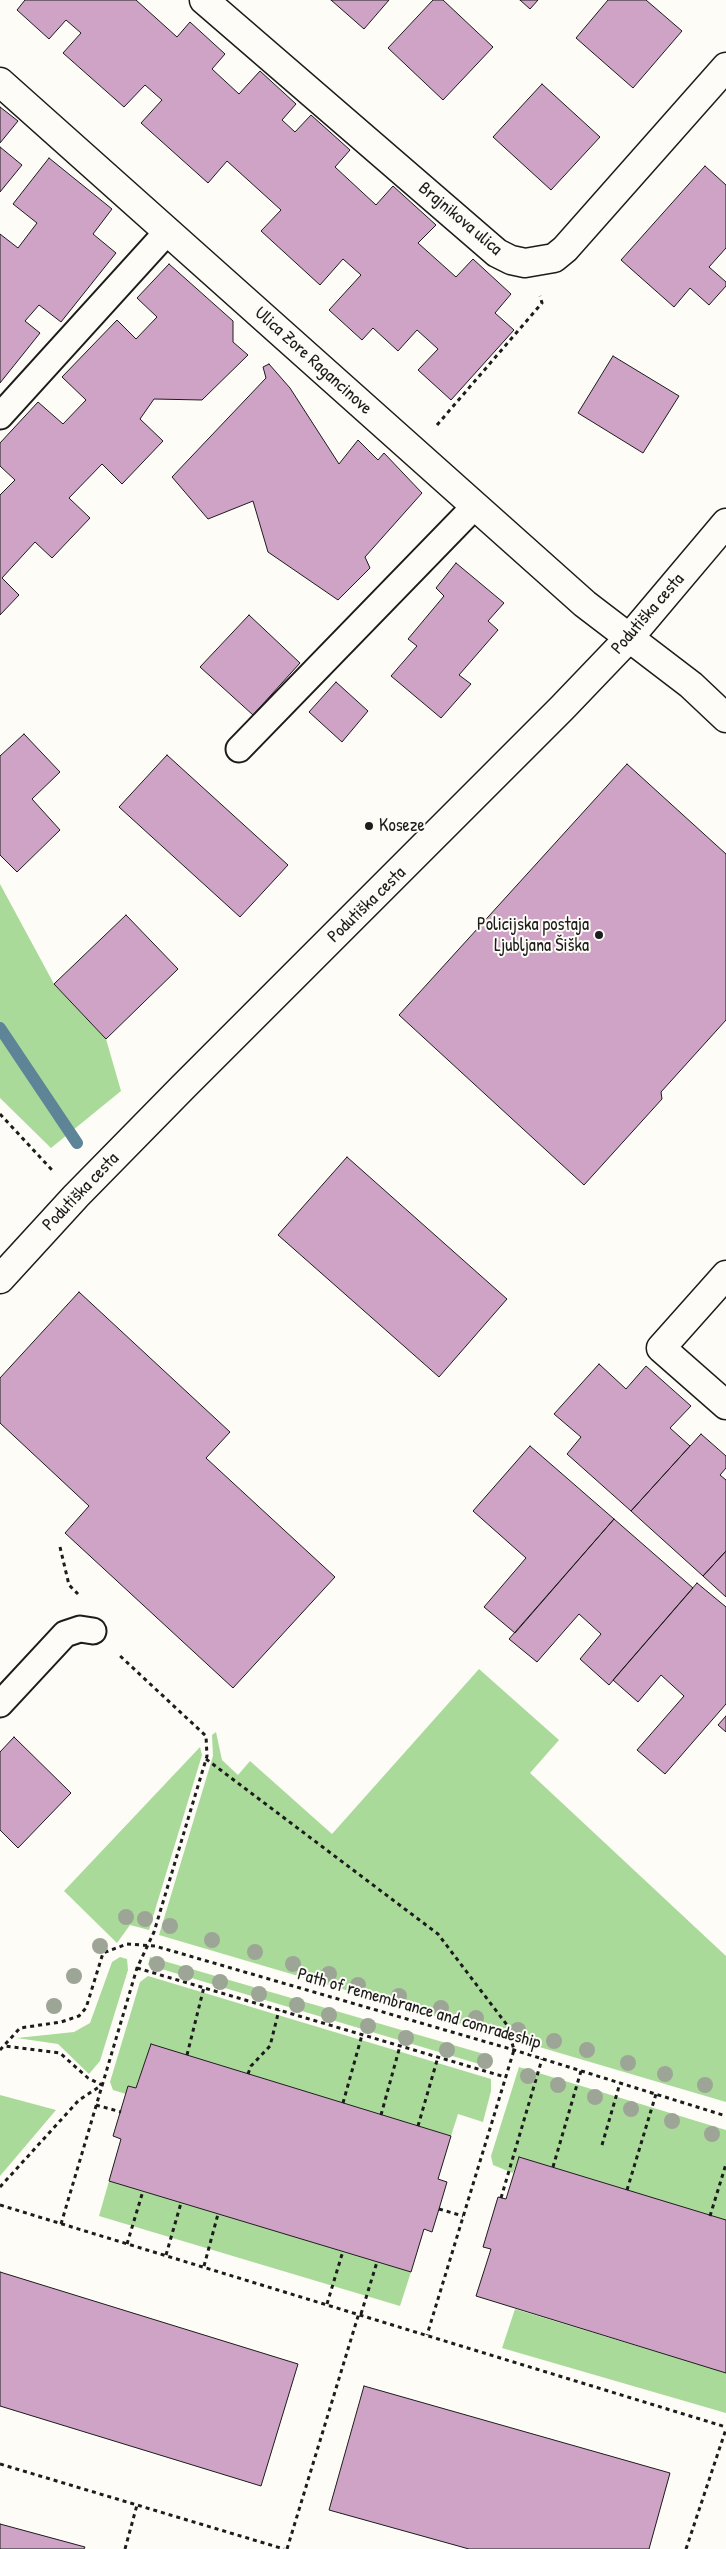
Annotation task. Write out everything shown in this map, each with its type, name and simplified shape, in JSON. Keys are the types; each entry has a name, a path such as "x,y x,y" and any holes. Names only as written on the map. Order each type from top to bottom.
{"street":[{"name":"Brajnikova ulica","path":"204,0 497,253 517,262 533,263 554,258 565,249 726,67"},
{"name":"Ulica Zore Ragancinove","path":"0,82 585,604 691,685 726,718"},
{"name":"Podutiška cesta","path":"0,1279 76,1196 511,761 629,638 726,524"},
{"path":"726,1275 661,1348 726,1405"}],"lane":[{"path":"0,416 168,231"},
{"path":"239,749 475,506"},
{"path":"0,1704 65,1634 80,1629 93,1631"}],"path":[{"path":"414,452 542,303 533,263"},
{"path":"0,1114 76,1196"},
{"path":"60,1547 69,1585 88,1603 93,1631 206,1736 206,1759 154,1932 137,1968 61,2224"},
{"path":"206,1759 438,1934 507,2025 514,2050 428,2335"},
{"name":"Path of remembrance and comradeship","path":"5,2046 20,2028 61,2022 79,2016 86,2008 103,1954 127,1944 148,1945 514,2050 726,2116"},
{"path":"137,1968 506,2077"},
{"path":"186,2055 204,1987"},
{"path":"248,2074 251,2066 270,2046 279,2010"},
{"path":"343,2103 362,2035"},
{"path":"0,2050 5,2046 60,2053 88,2078 102,2085"},
{"path":"381,2115 400,2046"},
{"path":"418,2126 438,2057"},
{"path":"501,2198 542,2059"},
{"path":"553,2168 582,2071"},
{"path":"602,2145 620,2083"},
{"path":"0,2187 79,2100 102,2085"},
{"path":"628,2190 656,2094"},
{"path":"96,2105 121,2112"},
{"path":"710,2216 726,2164"},
{"path":"127,2244 143,2191"},
{"path":"166,2255 181,2203"},
{"path":"0,2205 328,2304 726,2428 686,2549"},
{"path":"439,2209 463,2216"},
{"path":"204,2266 218,2214"},
{"path":"328,2304 343,2251"},
{"path":"0,2464 286,2549 377,2262"},
{"path":"125,2549 137,2505"}],"green space":[{"path":"0,884 54,984 106,1039 121,1091 51,1148 0,1098"},
{"path":"479,1669 559,1740 530,1773 726,1956 726,2102 159,1935 213,1756 212,1735 216,1732 222,1760 238,1775 250,1761 332,1834"},
{"path":"200,1747 202,1755 149,1930 130,1925 117,1943 64,1891"},
{"path":"120,1957 127,1959 128,1970 100,2061 89,2074 58,2044 17,2038 74,2032 90,2023 112,1962"},
{"path":"150,1957 491,2056 489,2067 148,1965"},
{"path":"148,1976 491,2079 491,2091 483,2122 458,2114 451,2136 151,2044 136,2088 128,2086 126,2094 113,2090 110,2082 140,1982"},
{"path":"519,2067 726,2130 726,2220 519,2157 513,2173 493,2165 491,2156"},
{"path":"0,2095 56,2110 0,2176"},
{"path":"109,2181 411,2272 400,2306 99,2216"},
{"path":"515,2309 726,2373 726,2413 502,2348"}],"building":[{"path":"25,0 136,0 177,37 190,22 225,54 212,69 239,94 260,71 296,104 282,120 295,132 311,115 350,150 335,167 376,205 393,186 436,225 418,243 456,277 473,259 511,294 495,313 514,330 451,400 418,370 438,349 417,330 398,351 373,328 362,340 329,310 361,275 343,259 320,285 261,231 281,210 227,161 208,183 141,123 162,100 145,85 124,107 63,53 81,33 66,20 49,39 17,10"},
{"path":"331,0 389,0 364,29"},
{"path":"433,0 443,0 493,47 443,100 388,48"},
{"path":"520,0 538,0 530,9"},
{"path":"608,0 646,0 682,31 633,88 576,38"},
{"path":"542,84 600,137 551,190 493,137"},
{"path":"0,107 18,121 0,143"},
{"path":"0,147 22,165 0,192"},
{"path":"49,158 112,209 93,234 116,253 61,322 39,305 25,321 40,333 0,383 0,234 18,248 37,223 13,204"},
{"path":"705,166 726,185 726,248 709,267 726,282 726,286 709,305 690,288 674,307 621,260"},
{"path":"169,264 233,321 233,342 248,355 202,400 154,399 140,419 163,441 122,484 102,464 69,498 90,518 52,558 35,542 2,578 19,595 0,615 0,495 15,480 0,466 0,443 38,402 63,424 86,400 62,377 117,320 136,339 157,317 137,298"},
{"path":"613,356 679,396 643,453 578,413"},
{"path":"269,364 290,388 339,464 358,440 378,460 384,453 422,493 365,557 370,568 338,600 268,552 253,501 208,519 172,477 266,378 263,367"},
{"path":"456,563 504,603 488,621 498,630 459,675 471,684 441,718 391,676 417,646 408,639 444,596 436,588"},
{"path":"249,615 300,663 253,715 200,667"},
{"path":"336,682 368,711 342,742 309,712"},
{"path":"24,734 60,772 32,799 60,830 17,872 0,855 0,756"},
{"path":"167,755 288,865 240,917 119,807"},
{"name":"Policijska postaja Ljubljana Šiška","path":"627,764 726,854 726,1020 661,1092 662,1099 584,1185 399,1015"},
{"path":"126,915 178,969 106,1039 54,984"},
{"path":"347,1157 507,1299 439,1377 278,1235"},
{"path":"79,1292 230,1432 206,1458 335,1577 233,1688 65,1533 89,1506 0,1423 0,1378"},
{"path":"599,1364 626,1389 646,1366 691,1406 670,1428 690,1446 631,1511 567,1454 581,1437 554,1414"},
{"path":"701,1434 726,1456 726,1468 720,1475 726,1480 726,1551 703,1576 631,1511"},
{"path":"530,1446 614,1519 515,1633 484,1607 526,1558 473,1511"},
{"path":"614,1519 693,1588 609,1685 580,1659 601,1634 579,1614 537,1662 509,1639"},
{"path":"726,1551 726,1597 703,1576"},
{"path":"697,1583 726,1607 726,1704 665,1774 637,1750 684,1696 661,1675 638,1702 613,1680"},
{"path":"726,1716 726,1732 718,1725"},
{"path":"14,1737 71,1793 18,1848 0,1830 0,1752"},
{"path":"151,2044 451,2136 438,2179 447,2182 432,2232 424,2229 411,2272 109,2181 121,2139 113,2136 128,2086 136,2088"},
{"path":"519,2157 726,2220 726,2373 476,2296 491,2249 483,2247 498,2197 506,2199"},
{"path":"0,2272 298,2364 261,2486 0,2406"},
{"path":"364,2386 670,2473 649,2549 469,2549 329,2510"},
{"path":"0,2524 85,2547 84,2549 0,2549"}],"waterway":[{"path":"0,1028 77,1143"}],"place":[{"name":"Koseze","path":"369,826"},
{"name":"Policijska postaja Ljubljana Šiška","path":"599,935"}]}
